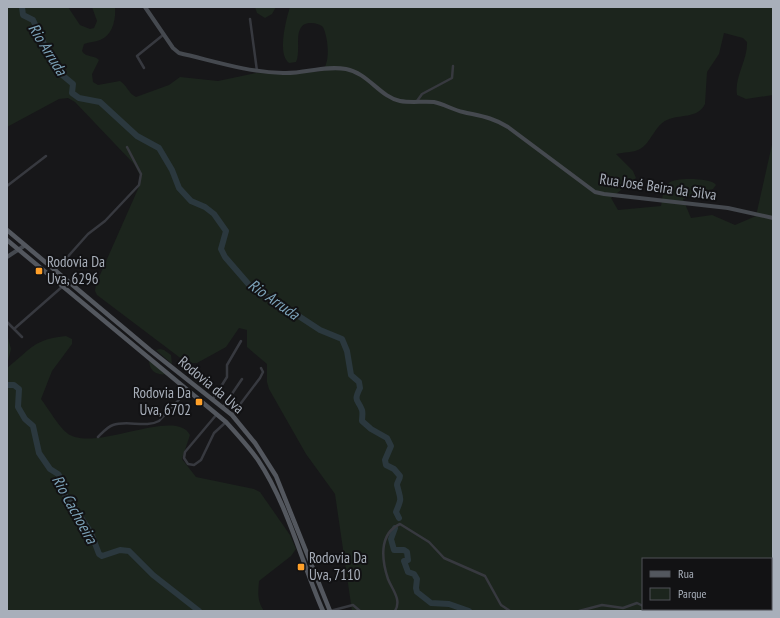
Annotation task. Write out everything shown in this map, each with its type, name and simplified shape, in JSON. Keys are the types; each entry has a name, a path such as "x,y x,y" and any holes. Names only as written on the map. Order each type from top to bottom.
{"main road":[{"name":"Rodovia da Uva","path":"7,230 24,246 176,371 232,415 255,443 276,476 330,611"},
{"name":"Rodovia da Uva","path":"7,240 226,422 258,460 273,488 323,611"}],"street":[{"name":"Rua José Beira da Silva","path":"145,7 178,53 232,68 257,71 301,73 329,68 346,69 363,76 390,97 400,101 435,103 463,112 495,119 508,127 595,192 728,208 773,218"},
{"path":"250,19 257,71"},
{"path":"144,68 137,56 164,34"},
{"path":"416,101 422,94 452,78 453,66"},
{"path":"55,271 88,234 105,221 139,184 141,174 127,147"},
{"path":"7,186 46,156"},
{"path":"7,257 24,246"},
{"path":"14,329 63,286"},
{"path":"7,322 22,337"},
{"path":"213,399 227,377 226,365 241,341"},
{"path":"232,415 260,378 263,372 261,368"},
{"path":"223,407 242,379"},
{"path":"98,437 112,425 137,423 154,424 159,421 188,390"},
{"path":"217,414 187,448 184,455 188,464 194,465 201,460 214,433 226,422"},
{"path":"395,611 398,607 398,600 388,578 384,555 384,541 386,536 400,524 429,542 444,558 485,576 501,605 510,611"},
{"path":"579,611 602,605 623,608 637,603 642,606"},
{"path":"330,611 352,606 360,611"}],"green space":[{"path":"7,7 68,7 80,25 90,29 94,28 97,21 92,7 115,7 115,17 111,31 100,40 84,44 82,51 86,55 95,57 99,60 92,74 93,82 98,85 120,81 136,97 169,85 180,77 218,81 256,73 293,74 322,71 327,62 328,50 325,31 323,27 317,24 305,24 301,27 298,38 298,57 296,62 289,63 285,59 283,45 286,20 290,7 773,7 773,95 746,99 737,95 737,82 747,49 747,42 743,38 724,33 719,54 707,72 705,104 702,109 693,114 672,118 663,122 647,143 640,149 616,154 633,171 636,178 611,198 618,210 661,206 663,193 669,183 685,179 708,181 716,185 713,189 683,199 691,218 712,215 735,225 756,216 773,140 773,611 352,611 335,494 306,454 269,389 267,382 267,364 247,347 247,330 239,328 226,347 197,363 192,363 183,360 97,295 95,291 96,284 138,189 141,177 134,164 75,102 68,98 59,99 7,127"},
{"path":"255,7 276,7 272,14 265,18 257,13"},
{"path":"7,334 11,349 7,365"},
{"path":"66,336 72,339 72,344 52,371 41,399 57,422 67,433 79,438 95,438 152,427 169,425 182,427 190,435 182,459 196,477 254,489 260,492 290,535 296,549 291,556 259,581 259,600 264,611 7,611 7,368 40,342 55,337"},
{"path":"160,349 171,355 172,364 156,350"},
{"path":"149,360 166,374 154,372 150,367"}],"waterway":[{"name":"Rio Arruda","path":"22,7 23,15 33,20 43,41 45,50 61,74 73,84 72,93 79,98 100,102 137,136 159,148 172,170 179,188 191,201 205,207 214,214 226,231 221,249 225,257 251,287 320,330 342,339 347,351 351,375 359,382 360,388 357,400 362,410 362,421 371,429 387,438 391,446 385,460 386,465 394,469 400,476 397,485 400,501 396,512 399,518"},
{"name":"Rio Cachoeira","path":"7,385 14,385 19,389 18,407 25,419 33,426 39,453 50,469 58,474 62,480 63,491 91,533 99,554 102,556 120,550 129,551 153,575 199,611"},
{"name":"Rio Arruda","path":"395,528 391,539 394,550 404,550 407,552 408,560 404,561 408,572 414,574 417,579 417,592 431,603 449,604 469,611"}],"place":[{"name":"Rodovia Da Uva, 6296","path":"39,271"},
{"name":"Rodovia Da Uva, 6702","path":"199,402"},
{"name":"Rodovia Da Uva, 7110","path":"301,567"}]}
